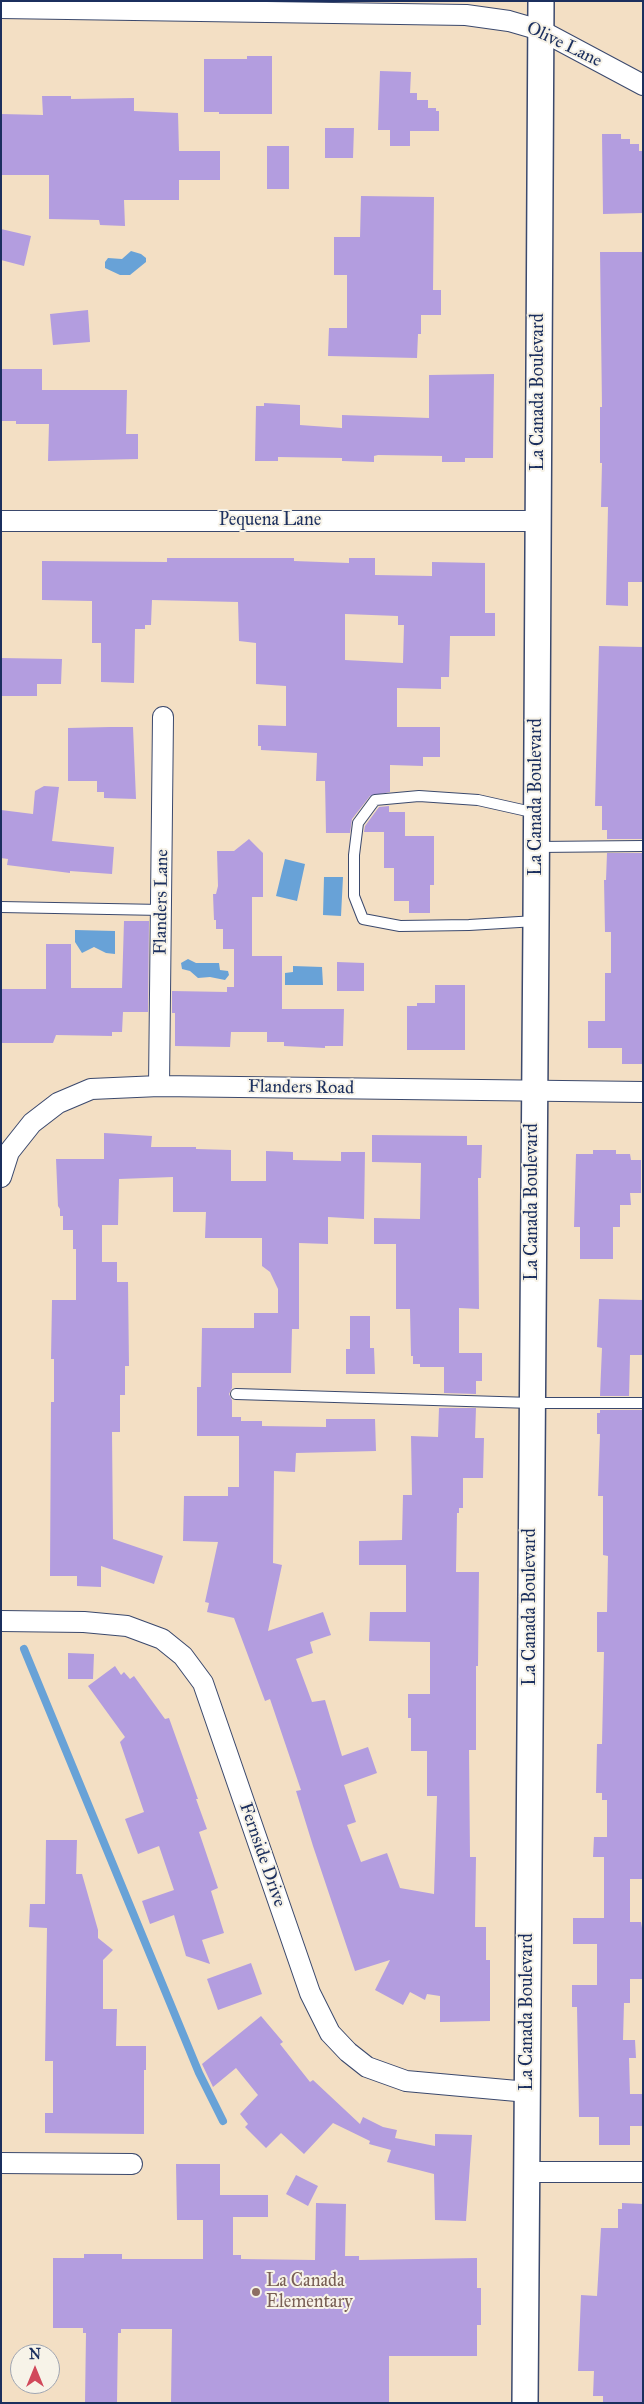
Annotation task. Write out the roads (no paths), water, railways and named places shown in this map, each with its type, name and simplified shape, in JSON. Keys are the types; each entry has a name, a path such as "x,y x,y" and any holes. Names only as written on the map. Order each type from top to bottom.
{"street":[{"name":"La Canada Boulevard","path":"525,2403 537,847 541,1"},
{"name":"Olive Lane","path":"1,8 245,7 466,15 509,21 540,30 643,85"},
{"name":"Pequena Lane","path":"1,521 538,521"},
{"name":"Flanders Lane","path":"159,1086 163,717"},
{"name":"Flanders Road","path":"1,1177 8,1152 32,1123 58,1104 91,1089 159,1086 643,1092"},
{"name":"Fernside Drive","path":"1,1621 84,1622 127,1626 162,1639 183,1656 203,1683 310,1993 330,2033 348,2052 367,2067 406,2081 528,2092"},
{"path":"1,2163 132,2164"},
{"path":"526,2172 643,2172"}],"lane":[{"path":"536,921 469,925 400,926 363,919 354,896 354,855 358,823 375,800 419,796 478,800 537,813"},
{"path":"537,847 643,846"},
{"path":"1,907 162,910"},
{"path":"236,1394 532,1403 643,1402"}],"water":[{"path":"131,251 141,254 146,258 146,262 130,275 120,275 105,268 105,262 108,258 122,259"},
{"path":"285,859 305,864 297,901 276,896"},
{"path":"324,877 343,877 341,916 323,915"},
{"path":"75,930 115,931 115,954 106,953 94,947 82,953 75,942"},
{"path":"188,959 196,963 219,963 220,970 228,971 229,975 225,980 210,977 198,978 190,971 182,969 181,963"},
{"path":"293,966 322,967 323,985 285,985 285,973 293,972"}],"waterway":[{"path":"24,1649 199,2073 223,2121"}],"place":[{"name":"La Canada Elementary","path":"256,2292"}]}
